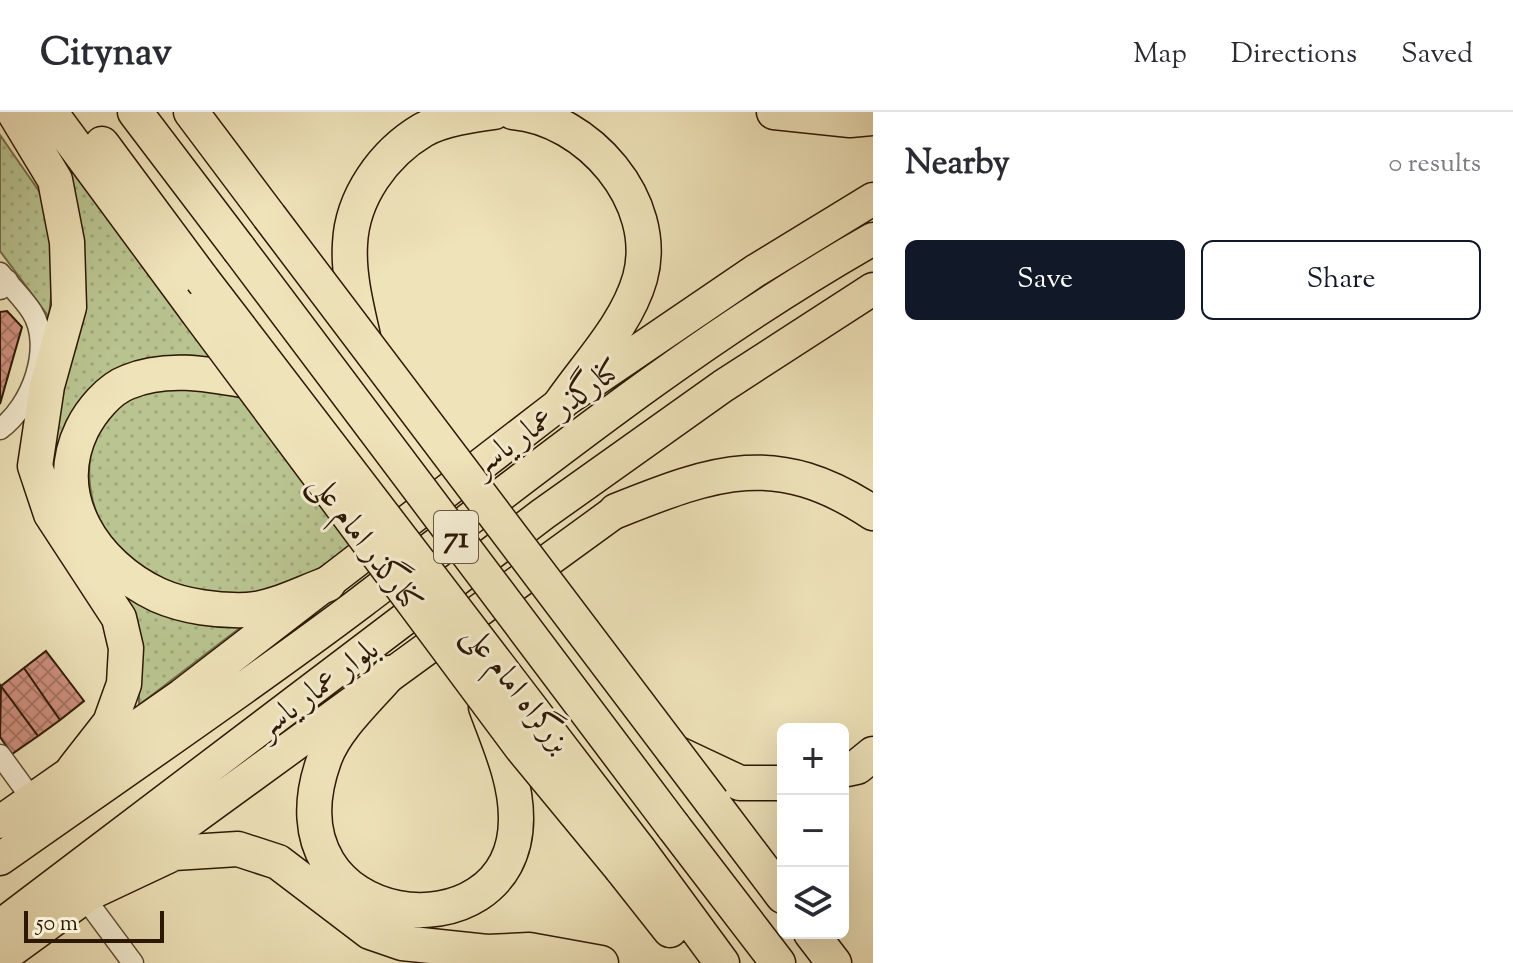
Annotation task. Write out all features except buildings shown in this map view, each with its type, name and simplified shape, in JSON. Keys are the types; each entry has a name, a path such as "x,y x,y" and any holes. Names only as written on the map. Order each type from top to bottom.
{"highway":[{"path":"14,112 55,180 67,242 69,307 47,386 35,466 51,514 119,618 126,648 124,684 110,723 74,769"},
{"name":"کنارگذر امام علی","path":"50,112 199,294 248,381 482,696 630,859 695,963"},
{"name":"بزرگراه امام علی","path":"77,112 199,294 630,859 722,963"},
{"name":"بزرگراه امام علی","path":"135,112 778,963"},
{"path":"191,112 777,888"},
{"path":"364,341 354,296 350,243 360,199 386,159 425,129 494,112"},
{"path":"513,112 537,114 568,129 598,152 621,178 636,213 642,247 641,275 629,307 561,403"},
{"path":"774,112 850,120 873,118"},
{"path":"248,381 199,373 157,374 125,382 90,412 73,447 69,489 87,535 120,572 159,595 199,607 251,610 328,584"},
{"path":"616,511 685,484 741,471 788,476 840,491 873,513"},
{"path":"390,673 324,758 315,802 319,839 332,866 352,891 378,905 415,912 451,906 488,886 509,857 516,820 511,775 482,696"},
{"path":"674,752 740,783 777,783"},
{"path":"849,769 857,767 873,754"},
{"path":"87,895 174,853 238,849 278,862 370,932 402,943 487,952 529,950 601,963"},
{"path":"816,939 834,963"}],"main road":[{"name":"کنارگذر عمار یاسر","path":"0,822 182,695 561,403 755,271 873,199"},
{"name":"بلوار عمار یاسر","path":"0,859 206,716 360,603 572,438 711,341 873,239"},
{"name":"بلوار عمار یاسر","path":"0,926 543,514 723,386 873,289"},
{"path":"0,959 616,511"}],"street":[{"path":"0,429 11,422 28,397 39,355 37,325 32,311 2,281"},
{"path":"0,755 32,799"},
{"path":"87,895 133,963"}],"green space":[{"path":"44,128 224,363 201,356 180,355 135,365 62,499 48,459 59,392"},
{"path":"0,135 48,204 53,275 49,317 0,251"},
{"path":"168,382 234,394 251,404 357,544 289,583 245,595 205,592 165,580 115,549 103,528 91,493 90,457 95,440 113,409 128,397"},
{"path":"119,586 249,621 139,705 139,667"}]}
